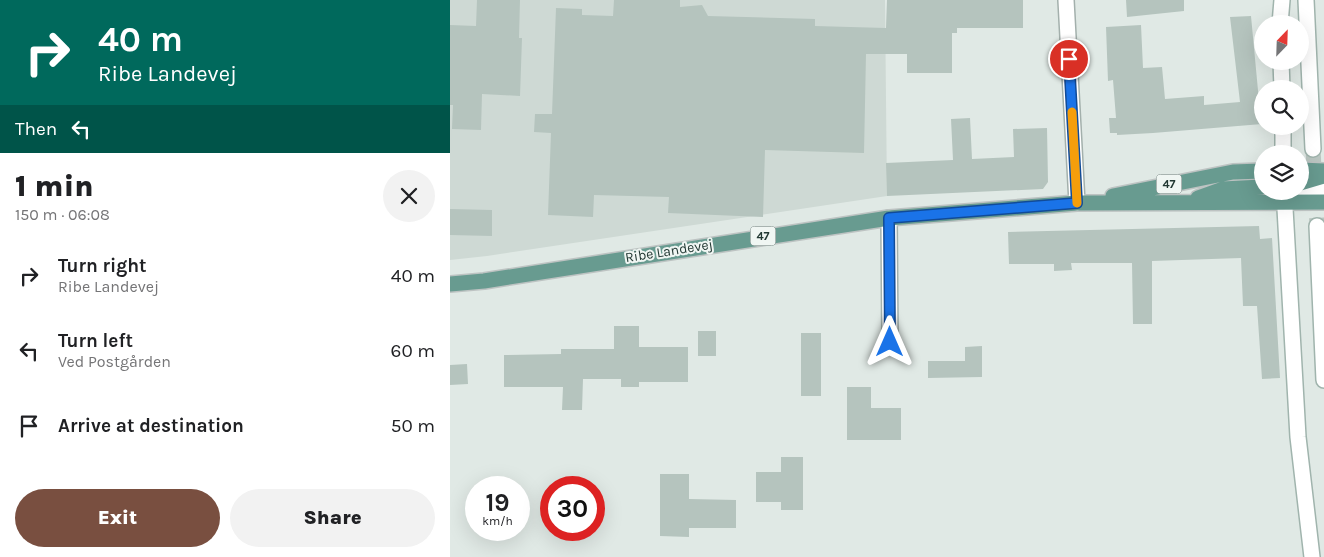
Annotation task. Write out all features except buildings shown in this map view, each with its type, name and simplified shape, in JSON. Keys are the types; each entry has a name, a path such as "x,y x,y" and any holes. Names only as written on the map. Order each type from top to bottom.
{"main road":[{"path":"1066,0 1077,203"},
{"path":"1281,15 1282,0"},
{"path":"1306,0 1313,149"},
{"path":"1309,170 1324,171"},
{"name":"Ribe Landevej","path":"1077,203 1233,172 1254,171"},
{"path":"1309,180 1324,176"},
{"path":"1187,202 1223,189 1254,188"},
{"path":"1309,193 1324,191"},
{"name":"Ribe Landevej","path":"450,284 484,281 889,218 1077,203 1187,202 1254,198"},
{"path":"1284,200 1298,437 1312,557"},
{"name":"Ribe Landevej","path":"1309,200 1324,202"},
{"path":"889,218 890,342"},
{"path":"1317,226 1324,380"}],"shaded area":[{"path":"450,0 885,0 887,196 450,260"}],"tunnel":[{"path":"1313,149 1317,226"}],"slow traffic":[{"path":"1072,112 1077,203"}],"route":[{"path":"890,342 889,218 1077,203 1069,59"}]}
